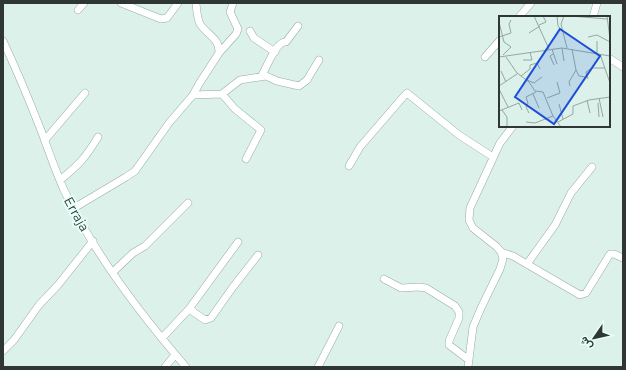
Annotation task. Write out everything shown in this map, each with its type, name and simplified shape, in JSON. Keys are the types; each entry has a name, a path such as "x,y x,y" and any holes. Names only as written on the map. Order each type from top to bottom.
{"street":[{"path":"78,10 84,3"},
{"path":"121,3 161,19 166,18 178,3"},
{"path":"74,208 134,171 169,123 193,95 219,53 236,34 238,29 230,12 233,3"},
{"path":"520,16 530,3"},
{"path":"593,16 597,3"},
{"path":"196,4 200,23 212,36 219,47 219,53"},
{"path":"262,75 278,45 286,42 298,26"},
{"path":"250,31 254,38 274,52"},
{"name":"Erraja","path":"3,41 25,89 60,180 93,242 113,272 162,338 186,367"},
{"path":"486,57 499,41"},
{"path":"610,59 623,67"},
{"path":"193,95 222,94 240,80 262,75 291,85 299,86 307,80 320,60"},
{"path":"45,140 85,93"},
{"path":"349,166 360,147 408,93 459,135 493,157"},
{"path":"222,94 232,106 261,130 246,159"},
{"path":"512,127 500,143 470,208 469,220 472,228 501,252 513,256 580,295 586,293 610,254 623,258"},
{"path":"60,180 79,165 88,154 98,137"},
{"path":"527,264 555,225 571,193 592,167"},
{"path":"113,272 133,253 144,246 188,203"},
{"path":"3,351 14,340 35,310 58,285 93,242"},
{"path":"162,338 189,309 238,242"},
{"path":"469,363 474,327 481,308 502,265 503,259 501,252"},
{"path":"189,309 205,320 211,318 233,286 258,256"},
{"path":"384,279 400,288 426,288 453,304 458,309 459,314 449,344 469,363"},
{"path":"318,367 339,326"},
{"path":"165,367 175,355"}]}
